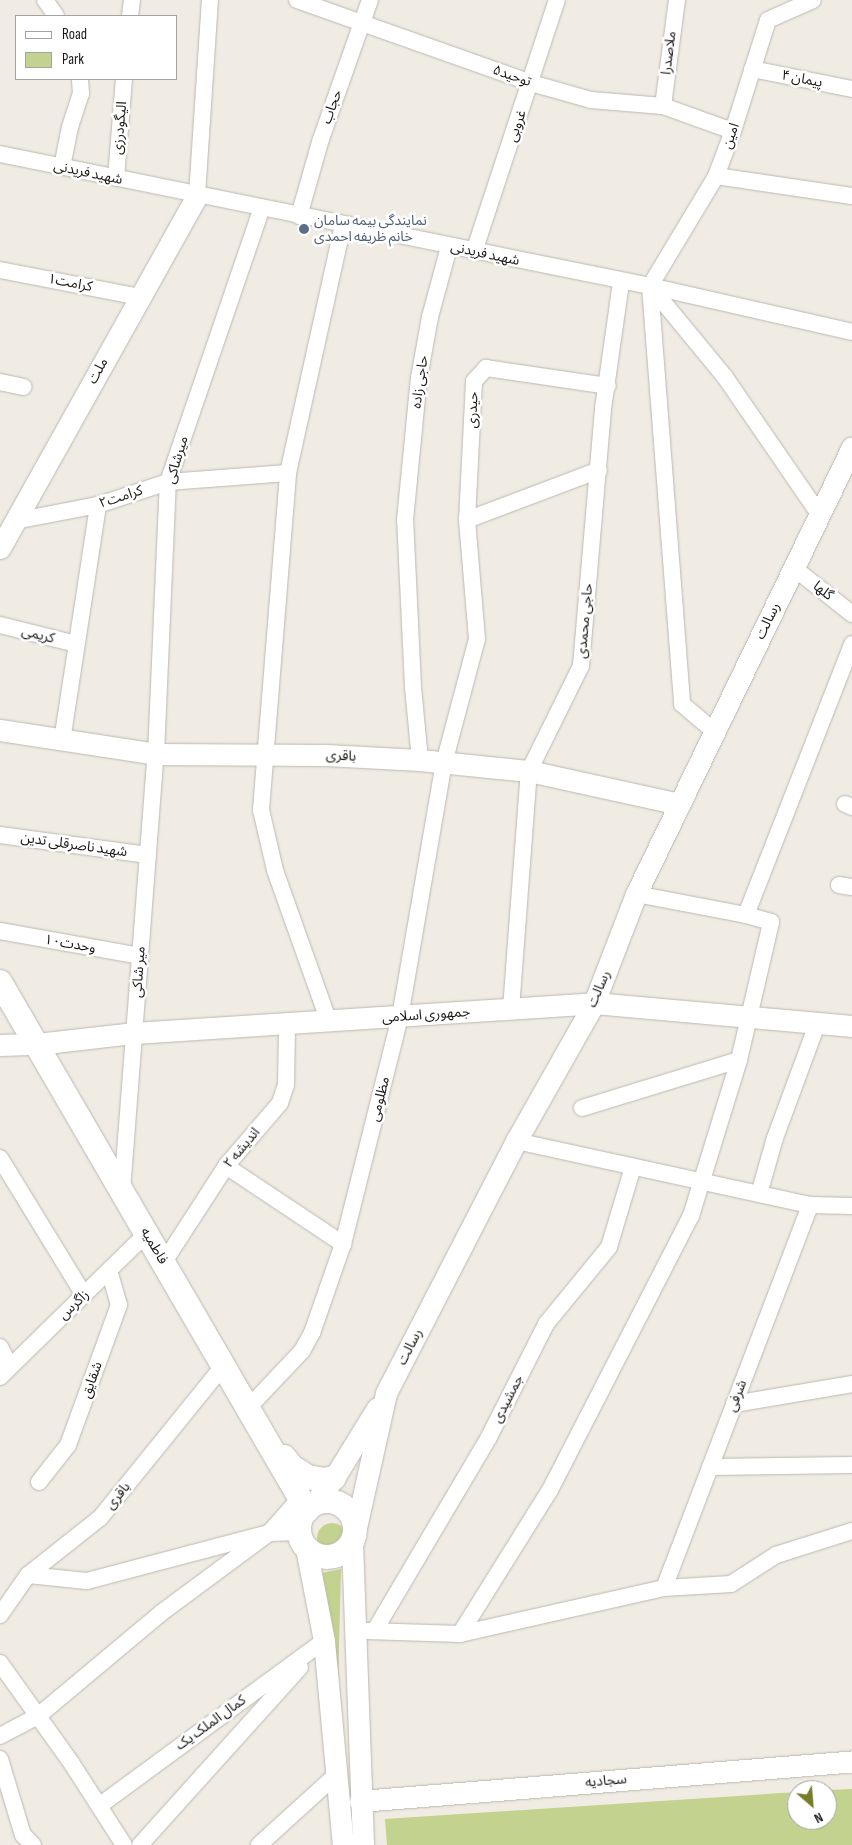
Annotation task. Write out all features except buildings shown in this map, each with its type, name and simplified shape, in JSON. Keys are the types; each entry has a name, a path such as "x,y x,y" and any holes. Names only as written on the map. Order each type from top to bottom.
{"main road":[{"name":"فاطمیه","path":"0,982 307,1504"},
{"path":"266,1437 292,1467 300,1472 323,1480 334,1478"},
{"path":"327,1501 342,1505 353,1517 354,1538 346,1550 330,1557 313,1553 303,1540 300,1524 307,1504 327,1501"}],"street":[{"path":"45,0 55,15"},
{"path":"130,15 132,0"},
{"path":"196,195 210,0"},
{"name":"توحید۵","path":"297,0 531,83 592,100 663,106 733,131"},
{"name":"حجاب","path":"299,216 321,139 370,0"},
{"name":"غروبی","path":"474,252 557,0"},
{"name":"ملاصدرا","path":"663,106 676,0"},
{"name":"امین","path":"650,286 716,176 733,131 768,20 813,0"},
{"name":"پیمان ۴","path":"752,69 852,89"},
{"path":"62,167 70,127 80,94 80,80"},
{"name":"الیگودرزی","path":"116,178 124,80"},
{"name":"شهید فریدنی","path":"0,154 621,282 650,286 852,332"},
{"path":"716,176 852,196"},
{"name":"ملت","path":"0,548 196,195"},
{"name":"میرشاکی","path":"156,754 168,482 262,208"},
{"path":"329,1022 273,861 261,810 267,755 288,473 343,225"},
{"name":"حاجی زاده","path":"420,760 413,687 405,520 419,378 430,317 449,246"},
{"name":"کرامت۱","path":"0,270 140,296"},
{"name":"حاجی محمدی","path":"510,1009 529,771 581,666 603,409 608,386 621,282"},
{"path":"650,286 725,377 819,514"},
{"path":"650,286 682,704 714,732"},
{"name":"حیدری","path":"467,520 474,381 486,368 608,386"},
{"path":"0,382 24,387"},
{"name":"رسالت","path":"363,1845 360,1801 365,1631 354,1538 386,1393 516,1141 594,1003 636,894 852,447"},
{"path":"467,520 599,470"},
{"name":"کرامت۲","path":"15,521 98,505 168,482 288,473"},
{"path":"62,741 98,505"},
{"name":"مظلومی","path":"249,1408 302,1351 312,1333 343,1244 400,1017 444,763 477,639 467,520"},
{"name":"گلها","path":"794,568 852,614"},
{"name":"کریمی","path":"0,625 76,644"},
{"path":"746,915 852,644"},
{"name":"باقری","path":"0,730 156,754 326,754 420,760 529,771 679,804"},
{"name":"میر شاکی","path":"122,1191 156,754"},
{"name":"شهید ناصرقلی تدین","path":"0,835 148,855"},
{"path":"460,1634 550,1490 691,1216 739,1060 750,1015 770,922 746,915 636,894"},
{"name":"وحدت۱۰","path":"0,931 140,956"},
{"name":"جمهوری اسلامی","path":"0,1045 37,1044 134,1034 594,1003 750,1015 852,1026"},
{"path":"760,1194 775,1138 818,1022"},
{"name":"اندیشه ۲","path":"164,1262 226,1166 280,1103 286,1086 287,1025"},
{"path":"582,1108 739,1060"},
{"path":"516,1141 810,1205 852,1206"},
{"path":"0,1158 84,1295"},
{"path":"226,1166 343,1244"},
{"name":"جمشیدی","path":"365,1631 489,1436 546,1324 609,1247 633,1167"},
{"name":"شرفی","path":"664,1588 810,1205"},
{"name":"زاگرس","path":"5,1372 147,1233"},
{"name":"شقایق","path":"39,1482 68,1446 120,1305 109,1271"},
{"path":"0,1347 5,1372"},
{"name":"باقری","path":"0,1615 28,1575 100,1518 224,1365"},
{"path":"734,1404 852,1384"},
{"path":"0,1736 38,1716 161,1613 307,1504 334,1478 386,1393"},
{"path":"710,1467 852,1466"},
{"path":"365,1631 460,1634 664,1588 730,1584 776,1555 852,1531"},
{"path":"28,1575 87,1581 269,1533 303,1540 324,1641 343,1845"},
{"path":"140,1845 324,1641"},
{"name":"کمال الملک یک","path":"99,1806 324,1641"},
{"path":"2,1671 38,1716 124,1845"},
{"path":"0,1759 23,1835 33,1845"},
{"name":"سجادیه","path":"360,1801 852,1761"},
{"path":"260,1845 337,1774"}],"green space":[{"path":"332,1523 342,1528 347,1538 342,1548 332,1553 322,1548 317,1538 322,1528"},
{"path":"341,1569 338,1689 321,1573"},
{"path":"852,1789 852,1845 387,1845 385,1819 787,1793 787,1830 837,1830 837,1790"}],"place":[{"name":"نمایندگی بیمه سامان خانم ظریفه احمدی","path":"304,229"}]}
